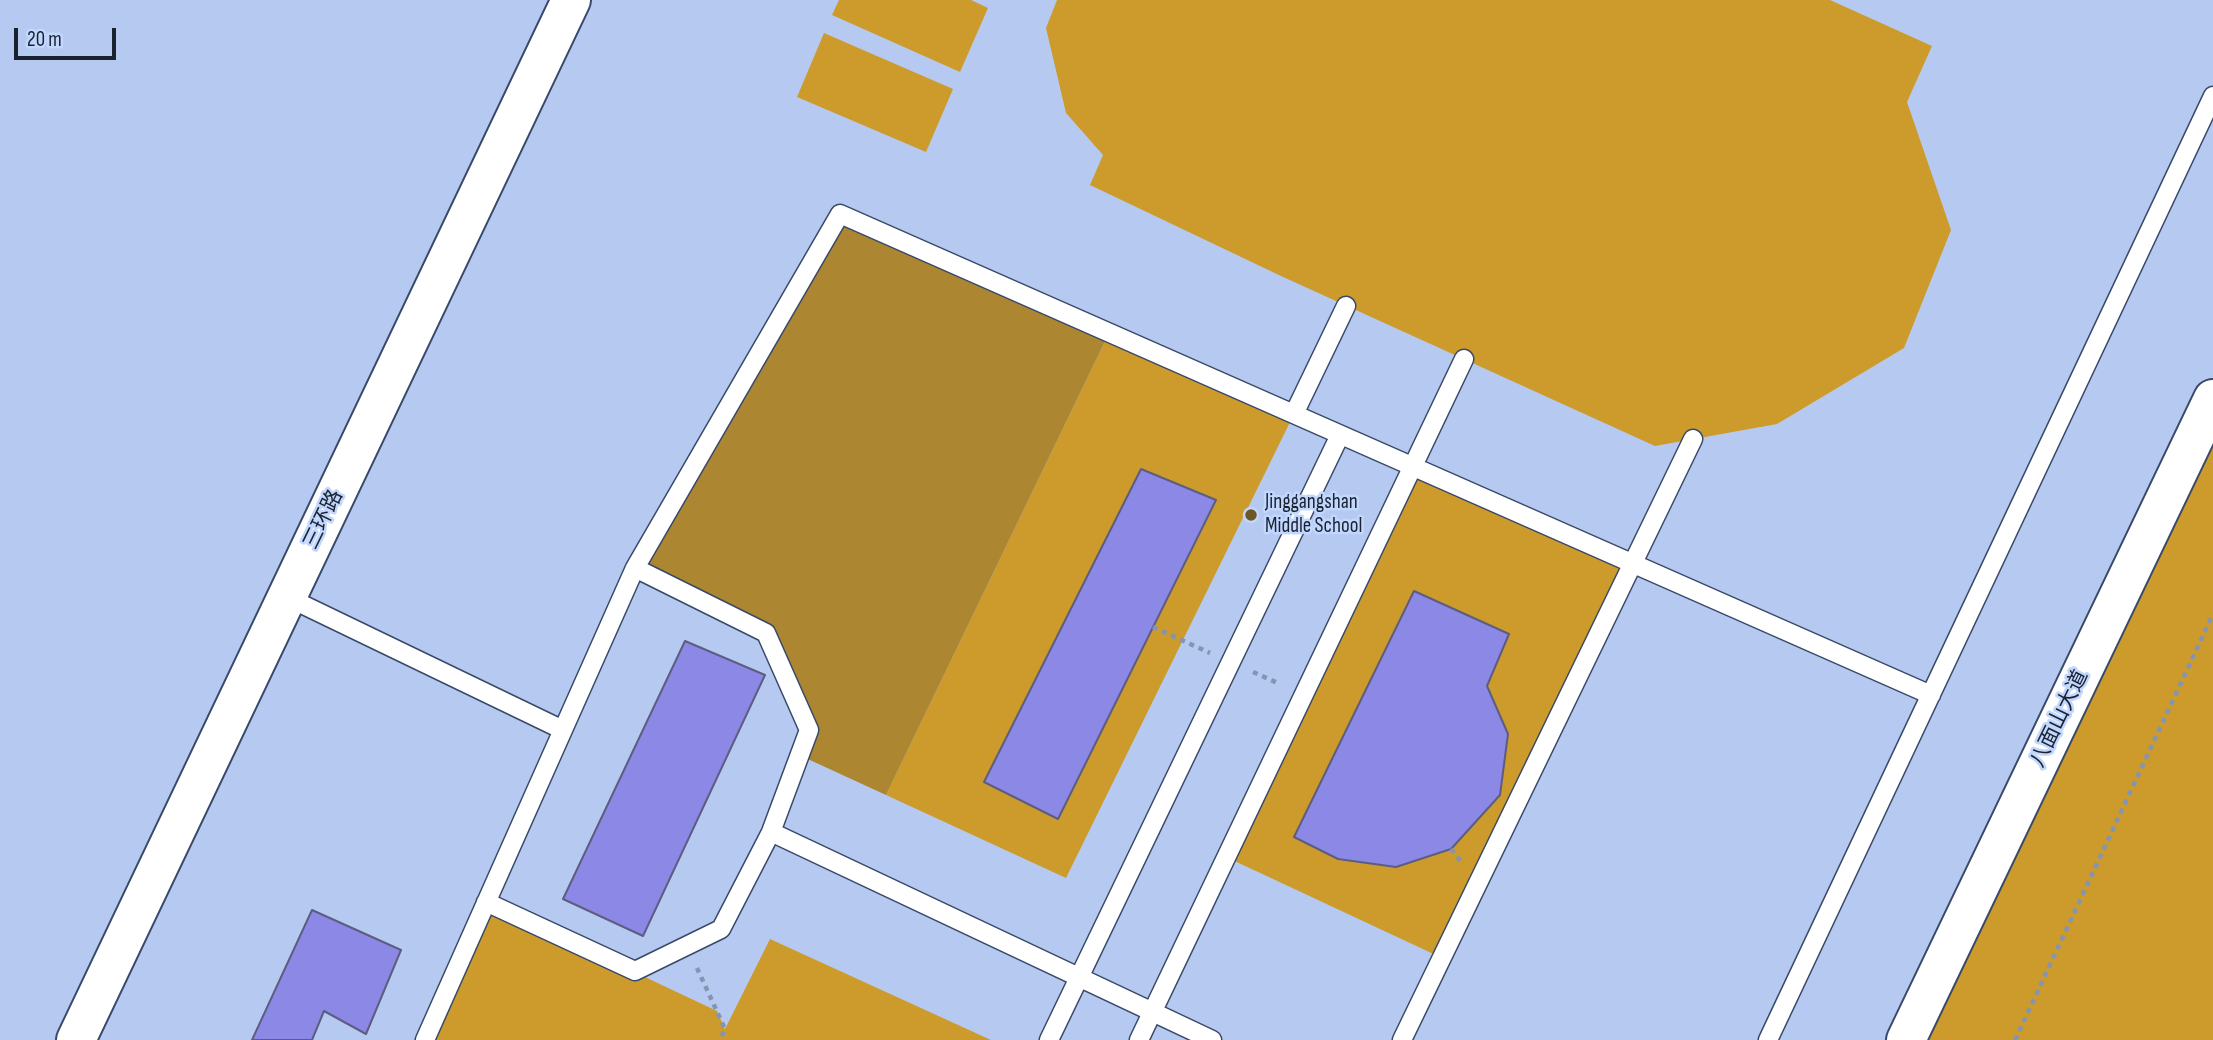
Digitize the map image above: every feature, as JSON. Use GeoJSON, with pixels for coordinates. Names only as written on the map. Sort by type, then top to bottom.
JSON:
{"type":"FeatureCollection","features":[{"type":"Feature","properties":{"kind":"main road","name":"三环路"},"geometry":{"type":"LineString","coordinates":[[76,1040],[571,0]]}},
{"type":"Feature","properties":{"kind":"main road","name":"八面山大道"},"geometry":{"type":"LineString","coordinates":[[1906,1040],[2213,399]]}},
{"type":"Feature","properties":{"kind":"lane"},"geometry":{"type":"LineString","coordinates":[[1768,1040],[2213,96]]}},
{"type":"Feature","properties":{"kind":"lane"},"geometry":{"type":"LineString","coordinates":[[425,1040],[635,568],[840,214],[1931,695]]}},
{"type":"Feature","properties":{"kind":"lane"},"geometry":{"type":"LineString","coordinates":[[1294,415],[1346,306]]}},
{"type":"Feature","properties":{"kind":"lane"},"geometry":{"type":"LineString","coordinates":[[1139,1040],[1464,359]]}},
{"type":"Feature","properties":{"kind":"lane"},"geometry":{"type":"LineString","coordinates":[[1049,1040],[1340,435]]}},
{"type":"Feature","properties":{"kind":"lane"},"geometry":{"type":"LineString","coordinates":[[1402,1040],[1693,439]]}},
{"type":"Feature","properties":{"kind":"lane"},"geometry":{"type":"LineString","coordinates":[[486,902],[635,971],[721,929],[771,832],[809,730],[766,633],[635,568]]}},
{"type":"Feature","properties":{"kind":"lane"},"geometry":{"type":"LineString","coordinates":[[287,597],[563,730]]}},
{"type":"Feature","properties":{"kind":"lane"},"geometry":{"type":"LineString","coordinates":[[771,832],[1212,1040]]}},
{"type":"Feature","properties":{"kind":"path"},"geometry":{"type":"LineString","coordinates":[[2015,1040],[2213,614]]}},
{"type":"Feature","properties":{"kind":"path"},"geometry":{"type":"LineString","coordinates":[[687,946],[725,1029],[720,1040]]}},
{"type":"Feature","properties":{"kind":"shaded area"},"geometry":{"type":"Polygon","coordinates":[[[839,0],[971,0],[988,8],[960,72],[832,15],[839,0]]]}},
{"type":"Feature","properties":{"kind":"shaded area"},"geometry":{"type":"Polygon","coordinates":[[[1057,0],[1830,0],[1932,46],[1907,102],[1951,230],[1904,348],[1777,424],[1655,446],[1281,276],[1090,185],[1103,155],[1066,113],[1046,28],[1057,0]]]}},
{"type":"Feature","properties":{"kind":"shaded area"},"geometry":{"type":"Polygon","coordinates":[[[824,33],[953,89],[926,152],[797,97],[824,33]]]}},
{"type":"Feature","properties":{"kind":"shaded area"},"geometry":{"type":"Polygon","coordinates":[[[840,214],[1109,333],[886,795],[799,755],[809,730],[766,633],[635,568],[840,214]]]}},
{"type":"Feature","properties":{"kind":"shaded area"},"geometry":{"type":"Polygon","coordinates":[[[1109,333],[1294,414],[1066,878],[886,795],[1109,333]]]}},
{"type":"Feature","properties":{"kind":"shaded area"},"geometry":{"type":"Polygon","coordinates":[[[2213,399],[2213,1040],[1906,1040],[2213,399]]]}},
{"type":"Feature","properties":{"kind":"shaded area"},"geometry":{"type":"Polygon","coordinates":[[[1412,466],[1633,564],[1442,958],[1226,857],[1412,466]]]}},
{"type":"Feature","properties":{"kind":"shaded area"},"geometry":{"type":"Polygon","coordinates":[[[486,902],[717,1011],[725,1029],[770,939],[991,1040],[425,1040],[486,902]]]}},
{"type":"Feature","properties":{"kind":"building"},"geometry":{"type":"Polygon","coordinates":[[[1141,469],[1216,500],[1058,819],[984,782],[1141,469]]]}},
{"type":"Feature","properties":{"kind":"building"},"geometry":{"type":"Polygon","coordinates":[[[1414,591],[1509,634],[1487,686],[1508,734],[1500,795],[1451,849],[1396,867],[1338,859],[1294,837],[1414,591]]]}},
{"type":"Feature","properties":{"kind":"building"},"geometry":{"type":"Polygon","coordinates":[[[685,641],[765,675],[643,936],[563,899],[685,641]]]}},
{"type":"Feature","properties":{"kind":"building"},"geometry":{"type":"Polygon","coordinates":[[[312,910],[401,950],[366,1034],[324,1011],[312,1040],[252,1040],[312,910]]]}},
{"type":"Feature","properties":{"kind":"place","name":"Jinggangshan Middle School"},"geometry":{"type":"Point","coordinates":[1251,515]}}]}
